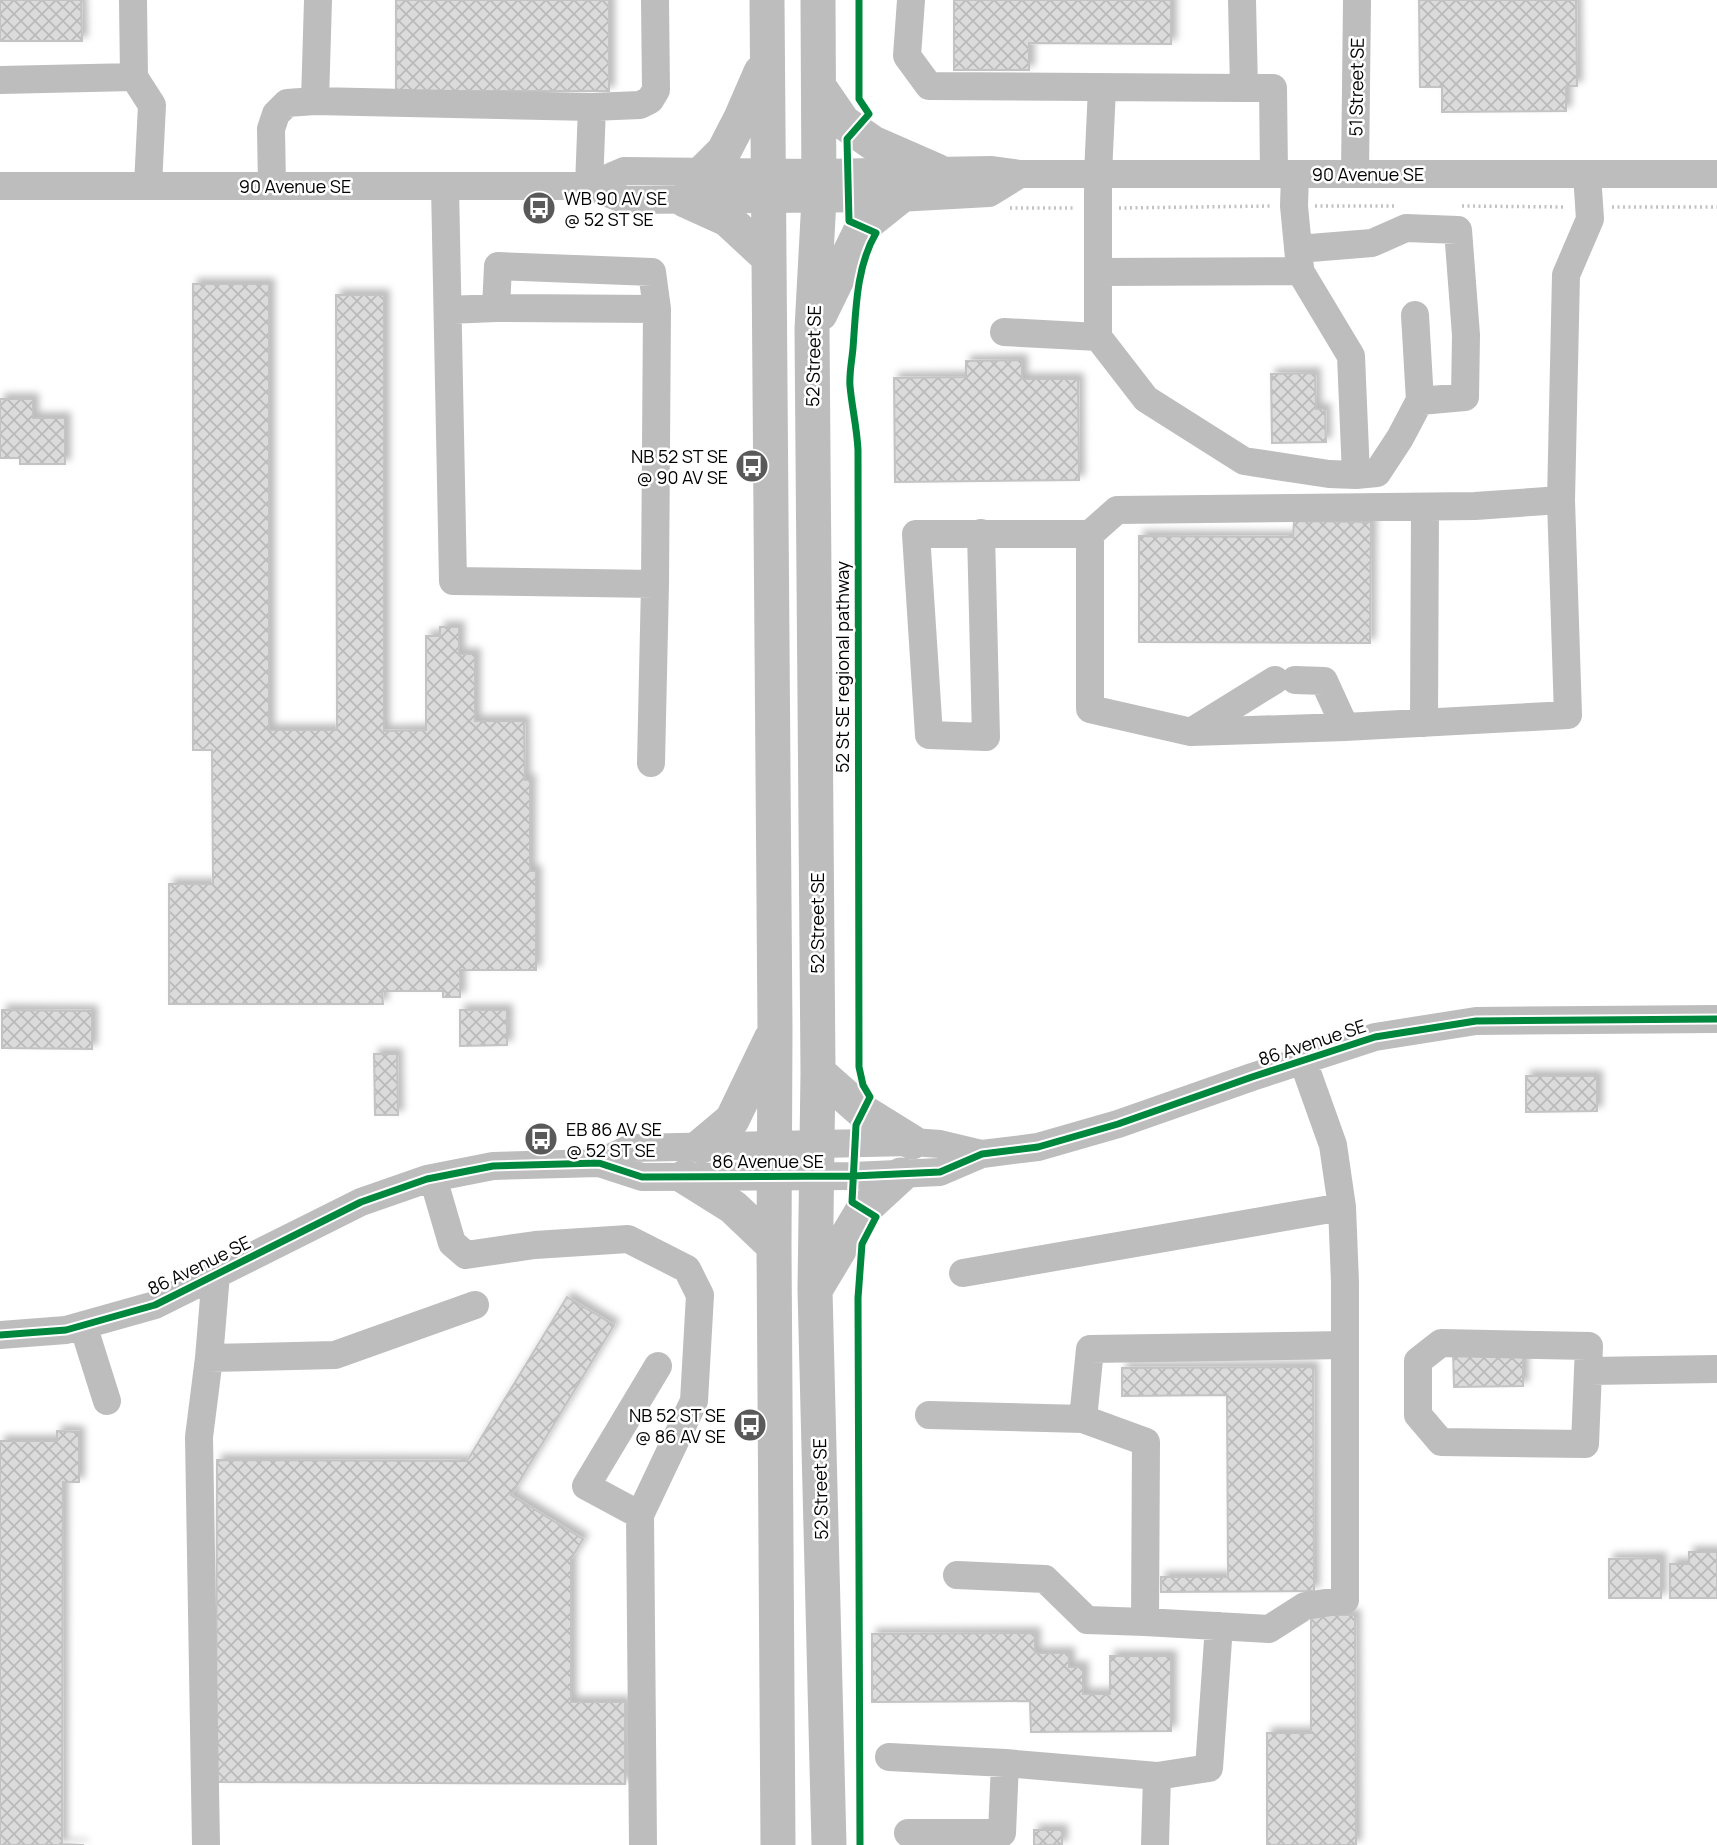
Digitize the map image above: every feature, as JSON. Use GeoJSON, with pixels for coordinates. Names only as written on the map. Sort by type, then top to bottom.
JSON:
{"type":"FeatureCollection","features":[{"type":"Feature","properties":{"kind":"main road"},"geometry":{"type":"LineString","coordinates":[[767,0],[778,1845]]}},
{"type":"Feature","properties":{"kind":"main road","name":"52 Street SE"},"geometry":{"type":"LineString","coordinates":[[818,0],[819,186],[812,330],[818,1072],[814,1290],[829,1845]]}},
{"type":"Feature","properties":{"kind":"main road"},"geometry":{"type":"LineString","coordinates":[[704,172],[724,151],[767,59]]}},
{"type":"Feature","properties":{"kind":"main road"},"geometry":{"type":"LineString","coordinates":[[818,87],[843,122],[873,143],[937,171]]}},
{"type":"Feature","properties":{"kind":"main road"},"geometry":{"type":"LineString","coordinates":[[812,330],[863,226],[898,198]]}},
{"type":"Feature","properties":{"kind":"main road"},"geometry":{"type":"LineString","coordinates":[[685,200],[727,219],[768,257]]}},
{"type":"Feature","properties":{"kind":"main road"},"geometry":{"type":"LineString","coordinates":[[701,1146],[732,1120],[775,1030]]}},
{"type":"Feature","properties":{"kind":"main road"},"geometry":{"type":"LineString","coordinates":[[818,1072],[862,1111],[912,1142]]}},
{"type":"Feature","properties":{"kind":"main road"},"geometry":{"type":"LineString","coordinates":[[814,1290],[863,1210],[901,1175]]}},
{"type":"Feature","properties":{"kind":"main road"},"geometry":{"type":"LineString","coordinates":[[685,1177],[733,1207],[774,1246]]}},
{"type":"Feature","properties":{"kind":"street"},"geometry":{"type":"LineString","coordinates":[[133,0],[134,77],[152,104],[148,185]]}},
{"type":"Feature","properties":{"kind":"street"},"geometry":{"type":"LineString","coordinates":[[316,101],[318,0]]}},
{"type":"Feature","properties":{"kind":"street"},"geometry":{"type":"LineString","coordinates":[[272,186],[271,128],[276,114],[287,103],[316,101],[592,107],[640,105],[650,100],[656,90],[655,0]]}},
{"type":"Feature","properties":{"kind":"street"},"geometry":{"type":"LineString","coordinates":[[911,0],[907,55],[929,86],[1273,88],[1299,260],[1352,356],[1356,475]]}},
{"type":"Feature","properties":{"kind":"street"},"geometry":{"type":"LineString","coordinates":[[1242,0],[1244,88]]}},
{"type":"Feature","properties":{"kind":"street","name":"51 Street SE"},"geometry":{"type":"LineString","coordinates":[[1355,174],[1357,0]]}},
{"type":"Feature","properties":{"kind":"street"},"geometry":{"type":"LineString","coordinates":[[0,80],[134,77]]}},
{"type":"Feature","properties":{"kind":"street"},"geometry":{"type":"LineString","coordinates":[[1102,88],[1098,174],[1098,337],[1146,399],[1244,461],[1329,474],[1377,473],[1420,400],[1415,315]]}},
{"type":"Feature","properties":{"kind":"street"},"geometry":{"type":"LineString","coordinates":[[589,186],[592,107]]}},
{"type":"Feature","properties":{"kind":"street","name":"90 Avenue SE"},"geometry":{"type":"LineString","coordinates":[[0,186],[589,186],[625,200],[685,200],[767,186],[819,186],[937,171],[992,170],[1020,174],[1717,174]]}},
{"type":"Feature","properties":{"kind":"street","name":"90 Avenue SE"},"geometry":{"type":"LineString","coordinates":[[589,186],[624,171],[704,172],[767,186]]}},
{"type":"Feature","properties":{"kind":"street","name":"90 Avenue SE"},"geometry":{"type":"LineString","coordinates":[[819,186],[898,198],[989,193],[1020,174]]}},
{"type":"Feature","properties":{"kind":"street"},"geometry":{"type":"LineString","coordinates":[[1090,534],[1090,709],[1191,732],[1567,715],[1561,500],[1566,275],[1590,219],[1587,174]]}},
{"type":"Feature","properties":{"kind":"street"},"geometry":{"type":"LineString","coordinates":[[445,186],[453,581],[655,584]]}},
{"type":"Feature","properties":{"kind":"street"},"geometry":{"type":"LineString","coordinates":[[1098,272],[1299,260],[1372,243],[1406,228],[1458,230],[1466,335],[1465,397],[1420,400]]}},
{"type":"Feature","properties":{"kind":"street"},"geometry":{"type":"LineString","coordinates":[[496,308],[498,266],[652,272],[657,309],[651,763]]}},
{"type":"Feature","properties":{"kind":"street"},"geometry":{"type":"LineString","coordinates":[[448,310],[657,309]]}},
{"type":"Feature","properties":{"kind":"street"},"geometry":{"type":"LineString","coordinates":[[1004,332],[1098,337]]}},
{"type":"Feature","properties":{"kind":"street"},"geometry":{"type":"LineString","coordinates":[[981,533],[986,737],[929,735],[916,534],[981,533],[1090,534],[1116,510],[1475,506],[1561,500]]}},
{"type":"Feature","properties":{"kind":"street"},"geometry":{"type":"LineString","coordinates":[[1424,723],[1425,507]]}},
{"type":"Feature","properties":{"kind":"street"},"geometry":{"type":"LineString","coordinates":[[1191,732],[1285,680],[1324,681],[1345,727]]}},
{"type":"Feature","properties":{"kind":"street","name":"86 Avenue SE"},"geometry":{"type":"LineString","coordinates":[[598,1163],[631,1148],[701,1146],[775,1160],[816,1161],[901,1175],[940,1172],[982,1154],[1038,1147],[1118,1124],[1375,1037],[1476,1021],[1717,1019]]}},
{"type":"Feature","properties":{"kind":"street"},"geometry":{"type":"LineString","coordinates":[[957,1575],[1045,1579],[1087,1620],[1269,1629],[1305,1606],[1345,1600],[1342,1207],[1333,1145],[1303,1061]]}},
{"type":"Feature","properties":{"kind":"street","name":"86 Avenue SE"},"geometry":{"type":"LineString","coordinates":[[816,1161],[912,1142],[940,1144],[982,1154]]}},
{"type":"Feature","properties":{"kind":"street","name":"86 Avenue SE"},"geometry":{"type":"LineString","coordinates":[[0,1335],[66,1330],[155,1305],[361,1202],[433,1178],[493,1166],[598,1163],[642,1177],[685,1177],[775,1160]]}},
{"type":"Feature","properties":{"kind":"street"},"geometry":{"type":"LineString","coordinates":[[433,1178],[452,1243],[466,1255],[535,1245],[628,1239],[687,1269],[700,1295],[694,1401],[640,1515],[643,1845]]}},
{"type":"Feature","properties":{"kind":"street"},"geometry":{"type":"LineString","coordinates":[[963,1273],[1342,1207]]}},
{"type":"Feature","properties":{"kind":"street"},"geometry":{"type":"LineString","coordinates":[[206,1845],[199,1437],[216,1274]]}},
{"type":"Feature","properties":{"kind":"street"},"geometry":{"type":"LineString","coordinates":[[209,1358],[335,1355],[475,1305]]}},
{"type":"Feature","properties":{"kind":"street"},"geometry":{"type":"LineString","coordinates":[[83,1325],[107,1401]]}},
{"type":"Feature","properties":{"kind":"street"},"geometry":{"type":"LineString","coordinates":[[1441,1343],[1589,1346],[1589,1371],[1585,1444],[1441,1442],[1418,1415],[1418,1361],[1441,1343]]}},
{"type":"Feature","properties":{"kind":"street"},"geometry":{"type":"LineString","coordinates":[[1083,1419],[1090,1349],[1345,1345]]}},
{"type":"Feature","properties":{"kind":"street"},"geometry":{"type":"LineString","coordinates":[[640,1515],[586,1486],[658,1366]]}},
{"type":"Feature","properties":{"kind":"street"},"geometry":{"type":"LineString","coordinates":[[1589,1371],[1717,1369]]}},
{"type":"Feature","properties":{"kind":"street"},"geometry":{"type":"LineString","coordinates":[[929,1415],[1083,1419],[1146,1442],[1145,1622]]}},
{"type":"Feature","properties":{"kind":"street"},"geometry":{"type":"LineString","coordinates":[[889,1757],[1005,1763],[1157,1776],[1209,1768],[1219,1626]]}},
{"type":"Feature","properties":{"kind":"street"},"geometry":{"type":"LineString","coordinates":[[908,1833],[1003,1839],[1005,1763]]}},
{"type":"Feature","properties":{"kind":"street"},"geometry":{"type":"LineString","coordinates":[[1155,1845],[1157,1776]]}},
{"type":"Feature","properties":{"kind":"building"},"geometry":{"type":"Polygon","coordinates":[[[0,0],[81,0],[82,41],[0,41],[0,0]]]}},
{"type":"Feature","properties":{"kind":"building"},"geometry":{"type":"Polygon","coordinates":[[[396,0],[609,0],[609,91],[396,91],[396,0]]]}},
{"type":"Feature","properties":{"kind":"building"},"geometry":{"type":"Polygon","coordinates":[[[954,0],[1171,0],[1171,44],[1029,43],[1029,70],[954,70],[954,0]]]}},
{"type":"Feature","properties":{"kind":"building"},"geometry":{"type":"Polygon","coordinates":[[[1419,0],[1576,0],[1577,86],[1566,86],[1566,111],[1442,112],[1442,87],[1420,87],[1419,0]]]}},
{"type":"Feature","properties":{"kind":"building"},"geometry":{"type":"Polygon","coordinates":[[[193,284],[269,284],[269,730],[337,730],[336,295],[384,295],[384,731],[426,730],[426,636],[440,636],[440,627],[459,627],[459,654],[475,654],[475,721],[524,721],[525,780],[530,780],[530,871],[536,871],[536,970],[460,970],[460,997],[443,997],[443,991],[382,991],[383,1004],[169,1004],[169,884],[213,884],[212,750],[193,750],[193,284]]]}},
{"type":"Feature","properties":{"kind":"building"},"geometry":{"type":"Polygon","coordinates":[[[1022,360],[1022,379],[1078,379],[1079,480],[895,482],[894,378],[966,377],[966,361],[1022,360]]]}},
{"type":"Feature","properties":{"kind":"building"},"geometry":{"type":"Polygon","coordinates":[[[1315,373],[1316,409],[1325,409],[1326,442],[1272,443],[1271,374],[1315,373]]]}},
{"type":"Feature","properties":{"kind":"building"},"geometry":{"type":"Polygon","coordinates":[[[0,399],[33,399],[33,418],[65,418],[65,464],[20,464],[20,458],[0,458],[0,399]]]}},
{"type":"Feature","properties":{"kind":"building"},"geometry":{"type":"Polygon","coordinates":[[[1294,521],[1371,522],[1370,643],[1139,642],[1139,536],[1293,537],[1294,521]]]}},
{"type":"Feature","properties":{"kind":"building"},"geometry":{"type":"Polygon","coordinates":[[[2,1010],[92,1011],[92,1049],[2,1048],[2,1010]]]}},
{"type":"Feature","properties":{"kind":"building"},"geometry":{"type":"Polygon","coordinates":[[[460,1010],[507,1010],[507,1045],[460,1046],[460,1010]]]}},
{"type":"Feature","properties":{"kind":"building"},"geometry":{"type":"Polygon","coordinates":[[[374,1054],[397,1054],[398,1115],[375,1115],[374,1054]]]}},
{"type":"Feature","properties":{"kind":"building"},"geometry":{"type":"Polygon","coordinates":[[[1526,1076],[1597,1076],[1597,1111],[1526,1112],[1526,1076]]]}},
{"type":"Feature","properties":{"kind":"building"},"geometry":{"type":"Polygon","coordinates":[[[567,1297],[614,1325],[511,1495],[583,1539],[571,1559],[571,1702],[625,1702],[625,1784],[216,1782],[217,1460],[467,1461],[567,1297]]]}},
{"type":"Feature","properties":{"kind":"building"},"geometry":{"type":"Polygon","coordinates":[[[1453,1351],[1523,1351],[1523,1386],[1454,1387],[1453,1351]]]}},
{"type":"Feature","properties":{"kind":"building"},"geometry":{"type":"Polygon","coordinates":[[[1313,1367],[1314,1591],[1161,1592],[1161,1577],[1228,1577],[1227,1395],[1122,1396],[1122,1368],[1313,1367]]]}},
{"type":"Feature","properties":{"kind":"building"},"geometry":{"type":"Polygon","coordinates":[[[57,1431],[79,1432],[79,1482],[63,1482],[62,1844],[84,1845],[0,1845],[0,1441],[57,1441],[57,1431]]]}},
{"type":"Feature","properties":{"kind":"building"},"geometry":{"type":"Polygon","coordinates":[[[1689,1552],[1717,1552],[1717,1598],[1670,1598],[1670,1564],[1689,1564],[1689,1552]]]}},
{"type":"Feature","properties":{"kind":"building"},"geometry":{"type":"Polygon","coordinates":[[[1661,1558],[1661,1598],[1609,1598],[1609,1559],[1661,1558]]]}},
{"type":"Feature","properties":{"kind":"building"},"geometry":{"type":"Polygon","coordinates":[[[1311,1615],[1355,1615],[1356,1845],[1267,1845],[1267,1733],[1311,1733],[1311,1615]]]}},
{"type":"Feature","properties":{"kind":"building"},"geometry":{"type":"Polygon","coordinates":[[[1035,1633],[1035,1653],[1069,1653],[1069,1667],[1083,1667],[1083,1694],[1110,1694],[1110,1656],[1171,1656],[1171,1731],[1031,1732],[1030,1701],[872,1702],[872,1634],[1035,1633]]]}},
{"type":"Feature","properties":{"kind":"building"},"geometry":{"type":"Polygon","coordinates":[[[1034,1830],[1062,1830],[1062,1845],[1034,1845],[1034,1830]]]}},
{"type":"Feature","properties":{"kind":"cycle path","name":"52 St SE regional pathway"},"geometry":{"type":"LineString","coordinates":[[859,0],[859,99],[869,114],[847,139],[849,221],[876,233],[864,260],[858,289],[850,381],[858,450],[859,1067],[863,1085],[870,1097],[856,1125],[852,1202],[876,1217],[862,1244],[858,1298],[860,1845]]}},
{"type":"Feature","properties":{"kind":"cycle path"},"geometry":{"type":"LineString","coordinates":[[0,1335],[66,1330],[155,1305],[361,1202],[427,1179],[493,1166],[599,1163],[642,1177],[853,1176],[940,1172],[982,1154],[1038,1147],[1118,1124],[1375,1037],[1476,1021],[1717,1019]]}},
{"type":"Feature","properties":{"kind":"place","name":"WB 90 AV SE @ 52 ST SE"},"geometry":{"type":"Point","coordinates":[539,208]}},
{"type":"Feature","properties":{"kind":"place","name":"NB 52 ST SE @ 90 AV SE"},"geometry":{"type":"Point","coordinates":[752,466]}},
{"type":"Feature","properties":{"kind":"place","name":"EB 86 AV SE @ 52 ST SE"},"geometry":{"type":"Point","coordinates":[541,1139]}},
{"type":"Feature","properties":{"kind":"place","name":"NB 52 ST SE @ 86 AV SE"},"geometry":{"type":"Point","coordinates":[750,1425]}}]}
